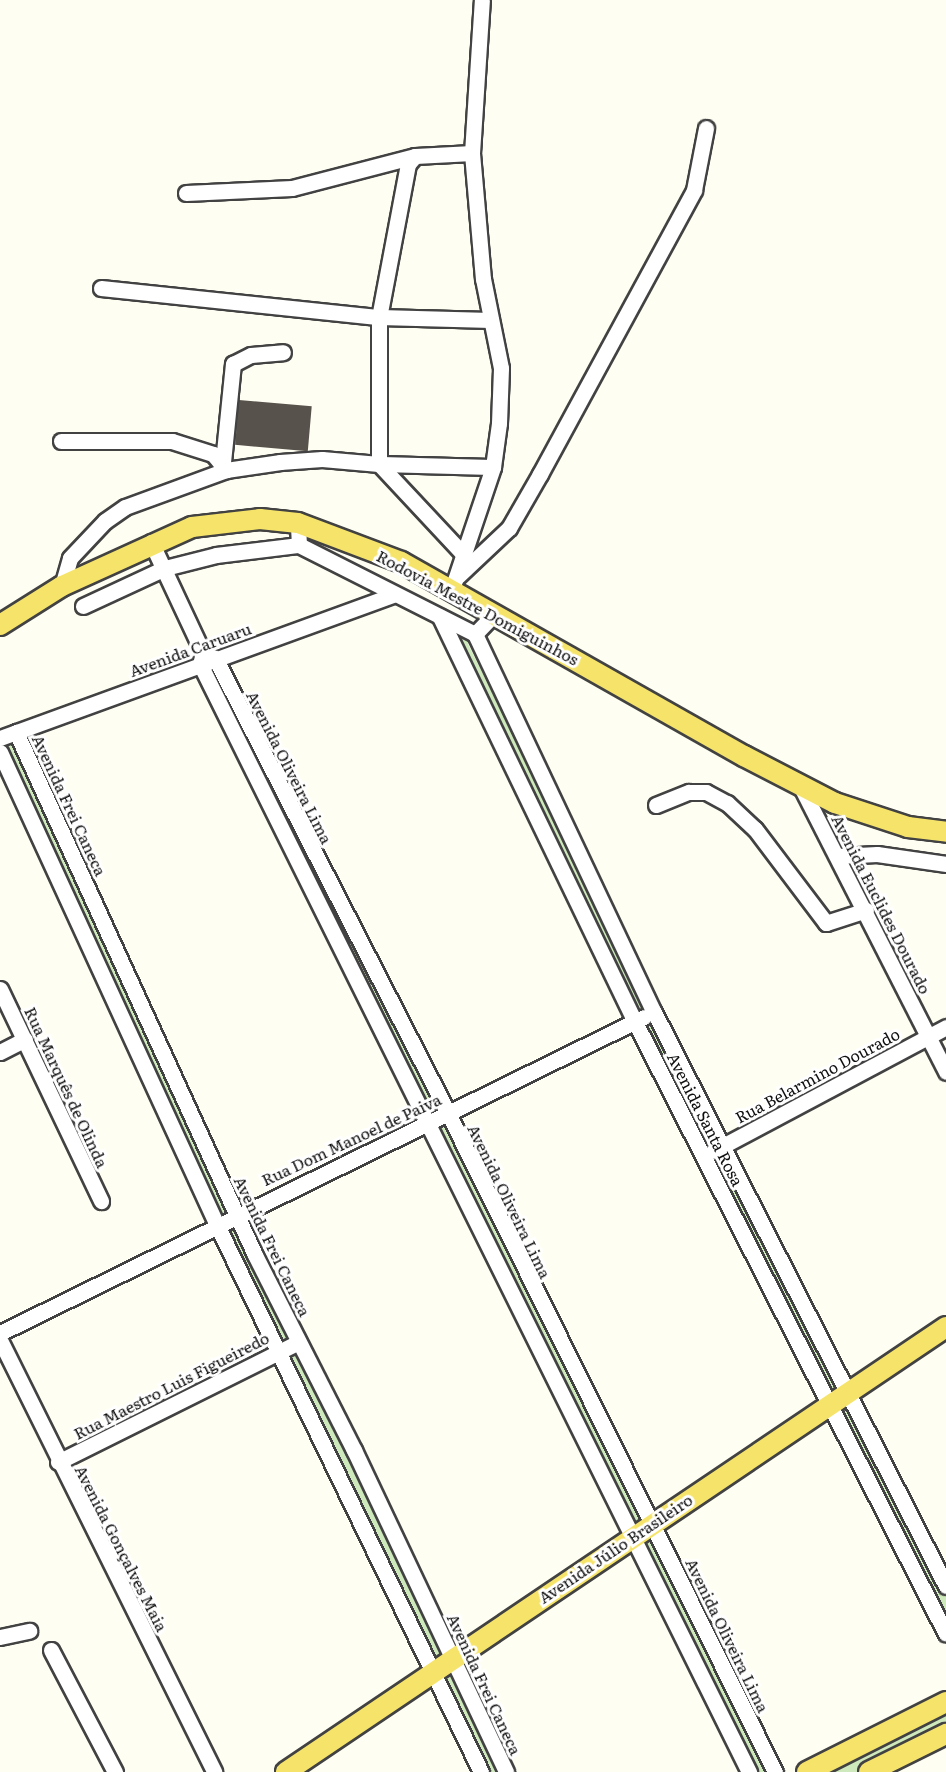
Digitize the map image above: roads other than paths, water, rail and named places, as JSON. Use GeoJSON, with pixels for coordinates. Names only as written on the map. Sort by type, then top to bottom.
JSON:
{"type":"FeatureCollection","features":[{"type":"Feature","properties":{"kind":"main road","name":"Rodovia Mestre Domiguinhos"},"geometry":{"type":"LineString","coordinates":[[0,625],[62,586],[151,542],[223,521],[298,523],[355,542],[455,582],[495,613],[800,785],[869,817],[946,832]]}},
{"type":"Feature","properties":{"kind":"main road","name":"Avenida Júlio Brasileiro"},"geometry":{"type":"LineString","coordinates":[[286,1772],[434,1670],[946,1328]]}},
{"type":"Feature","properties":{"kind":"main road"},"geometry":{"type":"LineString","coordinates":[[807,1772],[946,1702]]}},
{"type":"Feature","properties":{"kind":"main road"},"geometry":{"type":"LineString","coordinates":[[869,1772],[946,1734]]}},
{"type":"Feature","properties":{"kind":"street"},"geometry":{"type":"LineString","coordinates":[[455,582],[493,467],[501,368],[491,320],[472,153],[482,0]]}},
{"type":"Feature","properties":{"kind":"street"},"geometry":{"type":"LineString","coordinates":[[455,582],[509,528],[540,474],[694,190],[706,128]]}},
{"type":"Feature","properties":{"kind":"street"},"geometry":{"type":"LineString","coordinates":[[186,193],[284,189],[415,156],[472,153]]}},
{"type":"Feature","properties":{"kind":"street"},"geometry":{"type":"LineString","coordinates":[[415,156],[405,175],[379,317],[379,464],[465,556]]}},
{"type":"Feature","properties":{"kind":"street"},"geometry":{"type":"LineString","coordinates":[[101,288],[379,317],[491,320]]}},
{"type":"Feature","properties":{"kind":"street"},"geometry":{"type":"LineString","coordinates":[[224,466],[232,364],[250,355],[283,352]]}},
{"type":"Feature","properties":{"kind":"street"},"geometry":{"type":"LineString","coordinates":[[61,441],[172,441],[206,451],[224,466]]}},
{"type":"Feature","properties":{"kind":"street"},"geometry":{"type":"LineString","coordinates":[[62,586],[70,558],[105,521],[139,500],[224,466],[322,459],[379,464],[493,467]]}},
{"type":"Feature","properties":{"kind":"street"},"geometry":{"type":"LineString","coordinates":[[298,523],[299,545]]}},
{"type":"Feature","properties":{"kind":"street","name":"Avenida Oliveira Lima"},"geometry":{"type":"LineString","coordinates":[[151,542],[206,658],[264,794],[749,1772]]}},
{"type":"Feature","properties":{"kind":"street"},"geometry":{"type":"LineString","coordinates":[[83,606],[165,568],[216,555],[299,545],[393,595],[475,634],[495,613]]}},
{"type":"Feature","properties":{"kind":"street","name":"Avenida Caruaru"},"geometry":{"type":"LineString","coordinates":[[0,738],[206,658],[393,595]]}},
{"type":"Feature","properties":{"kind":"street","name":"Avenida Santa Rosa"},"geometry":{"type":"LineString","coordinates":[[441,617],[635,1022],[946,1634]]}},
{"type":"Feature","properties":{"kind":"street","name":"Avenida Santa Rosa"},"geometry":{"type":"LineString","coordinates":[[475,634],[654,1012],[946,1586]]}},
{"type":"Feature","properties":{"kind":"street","name":"Avenida Oliveira Lima"},"geometry":{"type":"LineString","coordinates":[[206,658],[280,787],[448,1113],[775,1772]]}},
{"type":"Feature","properties":{"kind":"street","name":"Avenida Frei Caneca"},"geometry":{"type":"LineString","coordinates":[[16,732],[236,1213],[453,1658],[506,1772]]}},
{"type":"Feature","properties":{"kind":"street"},"geometry":{"type":"LineString","coordinates":[[0,752],[216,1223],[434,1670],[481,1772]]}},
{"type":"Feature","properties":{"kind":"street","name":"Avenida Euclides Dourado"},"geometry":{"type":"LineString","coordinates":[[800,785],[866,910],[946,1072]]}},
{"type":"Feature","properties":{"kind":"street"},"geometry":{"type":"LineString","coordinates":[[264,794],[280,787]]}},
{"type":"Feature","properties":{"kind":"street"},"geometry":{"type":"LineString","coordinates":[[656,806],[689,792],[706,792],[727,803],[755,829],[826,923],[866,910]]}},
{"type":"Feature","properties":{"kind":"street"},"geometry":{"type":"LineString","coordinates":[[838,856],[877,854],[946,864]]}},
{"type":"Feature","properties":{"kind":"street"},"geometry":{"type":"LineString","coordinates":[[62,884],[82,875]]}},
{"type":"Feature","properties":{"kind":"street","name":"Rua Marquês de Olinda"},"geometry":{"type":"LineString","coordinates":[[0,989],[101,1201]]}},
{"type":"Feature","properties":{"kind":"street","name":"Rua Dom Manoel de Paiva"},"geometry":{"type":"LineString","coordinates":[[0,1333],[236,1213],[654,1012]]}},
{"type":"Feature","properties":{"kind":"street","name":"Rua Belarmino Dourado"},"geometry":{"type":"LineString","coordinates":[[705,1156],[946,1027]]}},
{"type":"Feature","properties":{"kind":"street"},"geometry":{"type":"LineString","coordinates":[[0,1052],[25,1040]]}},
{"type":"Feature","properties":{"kind":"street","name":"Avenida Gonçalves Maia"},"geometry":{"type":"LineString","coordinates":[[0,1340],[58,1462],[214,1772]]}},
{"type":"Feature","properties":{"kind":"street","name":"Rua Maestro Luis Figueiredo"},"geometry":{"type":"LineString","coordinates":[[58,1462],[299,1342]]}},
{"type":"Feature","properties":{"kind":"street"},"geometry":{"type":"LineString","coordinates":[[0,1637],[29,1631]]}},
{"type":"Feature","properties":{"kind":"street"},"geometry":{"type":"LineString","coordinates":[[51,1650],[116,1772]]}}]}
